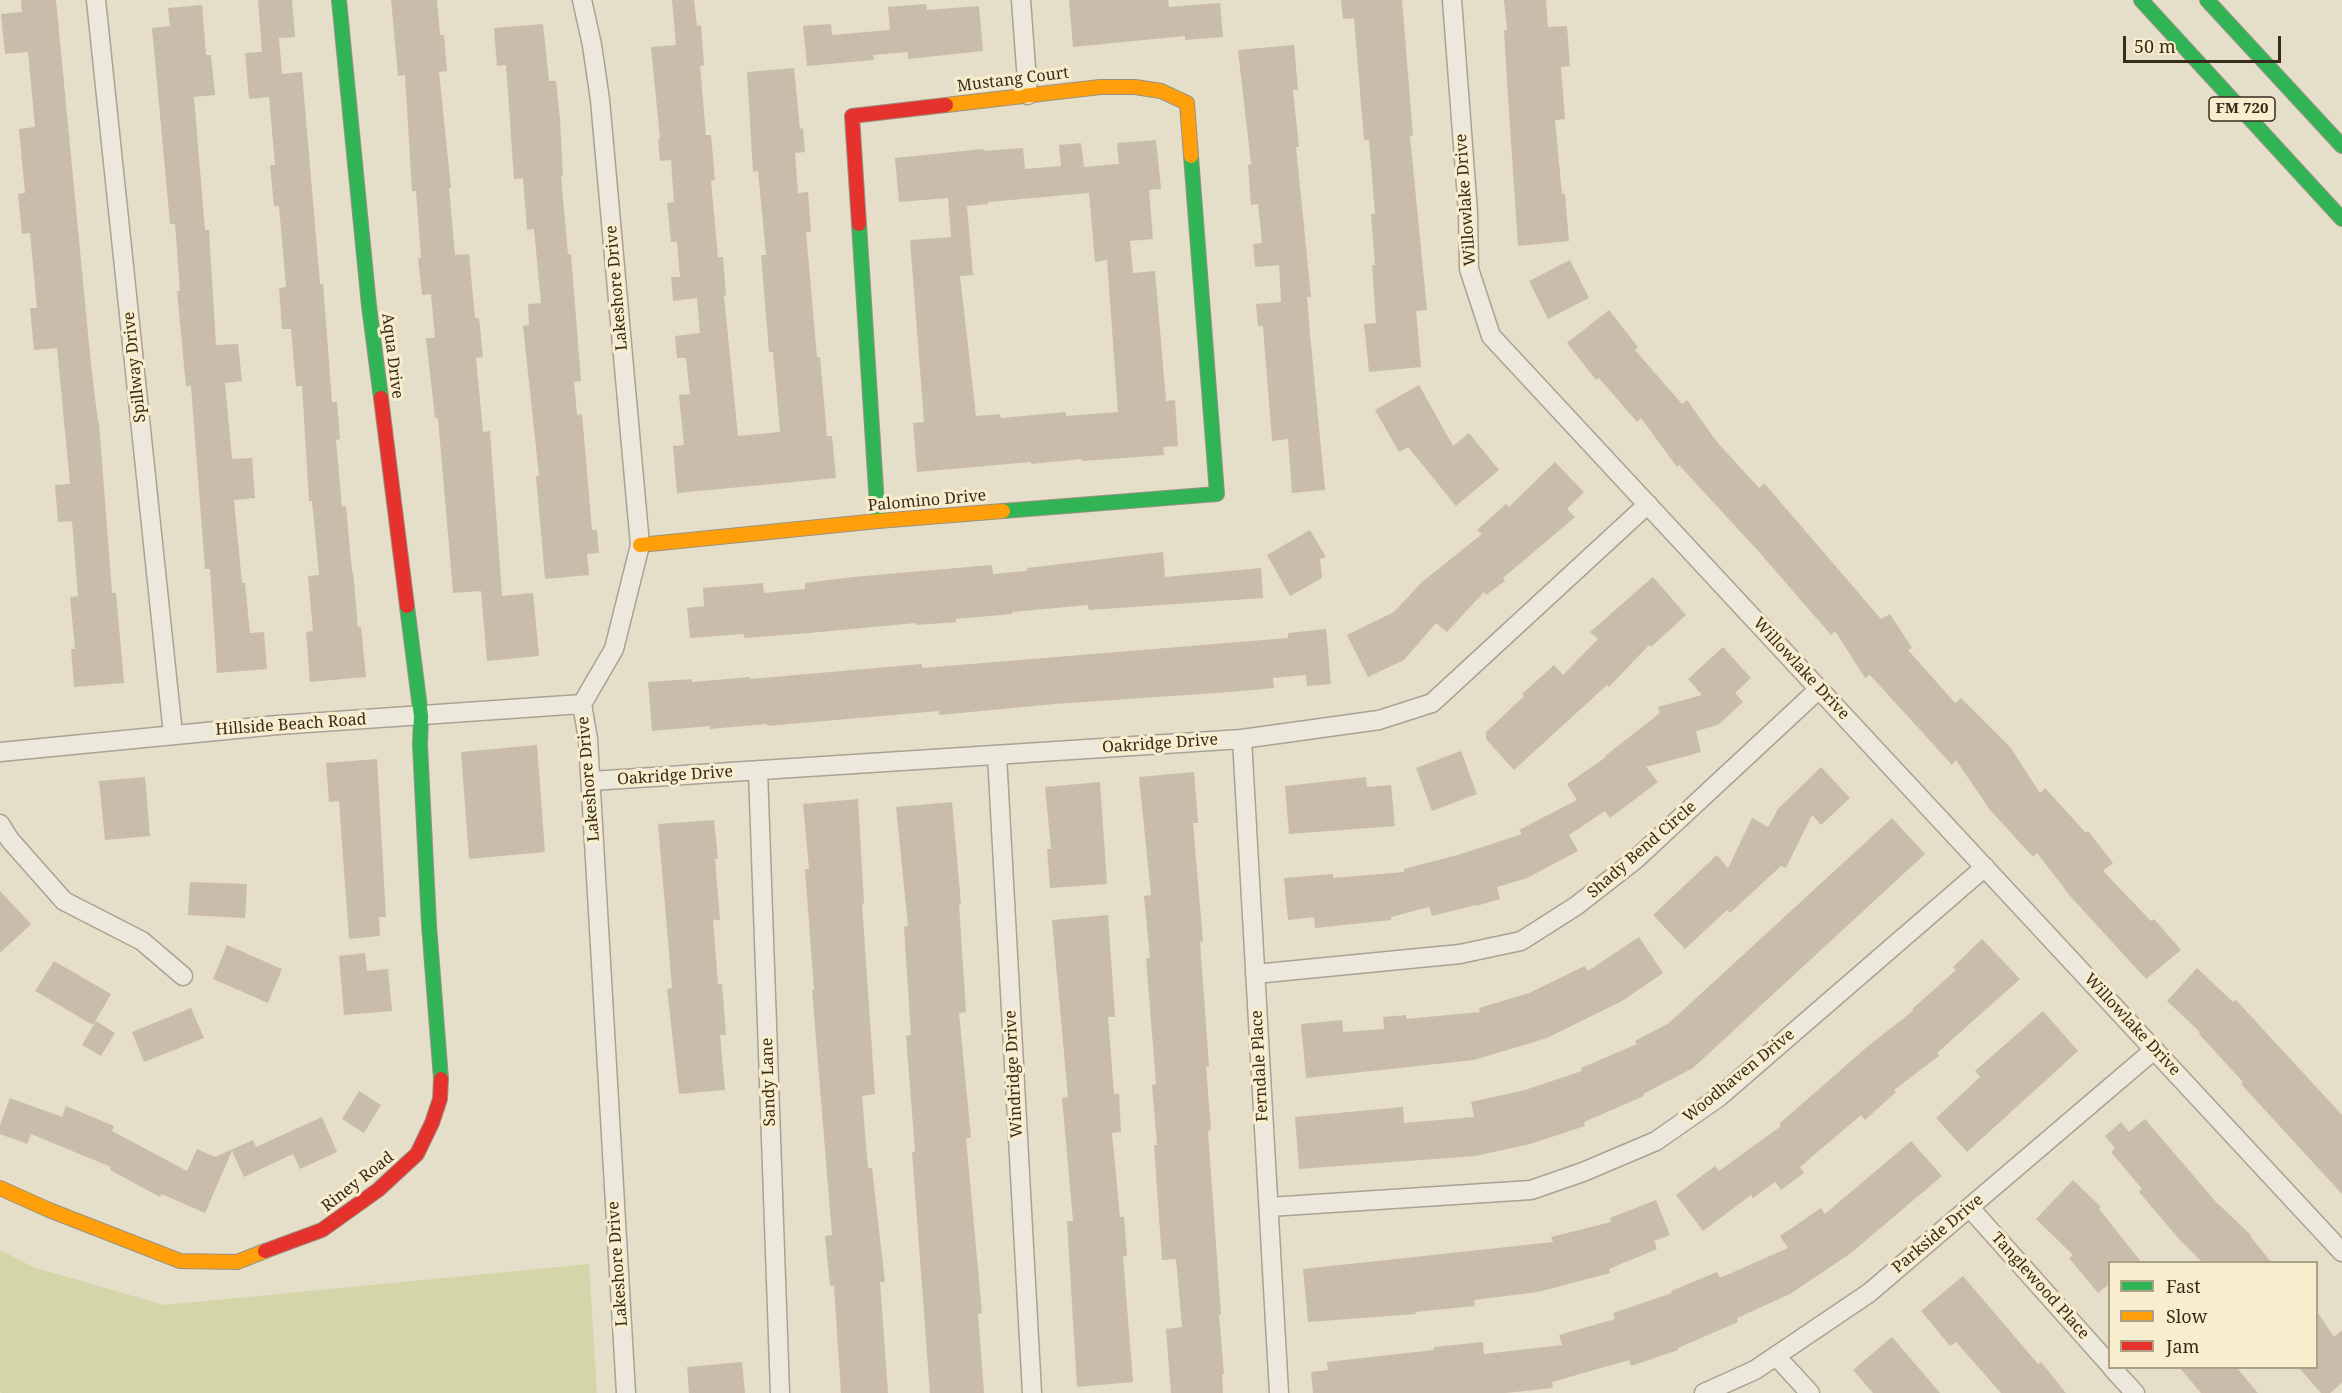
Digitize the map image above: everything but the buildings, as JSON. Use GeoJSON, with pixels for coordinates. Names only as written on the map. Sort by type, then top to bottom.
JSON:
{"type":"FeatureCollection","features":[{"type":"Feature","properties":{"kind":"street","name":"Spillway Drive"},"geometry":{"type":"LineString","coordinates":[[96,0],[173,734]]}},
{"type":"Feature","properties":{"kind":"street","name":"Aqua Drive"},"geometry":{"type":"LineString","coordinates":[[339,0],[369,306],[421,716]]}},
{"type":"Feature","properties":{"kind":"street","name":"Lakeshore Drive"},"geometry":{"type":"LineString","coordinates":[[582,0],[592,45],[604,144],[640,545],[614,649],[582,705],[588,740],[591,781],[626,1393]]}},
{"type":"Feature","properties":{"kind":"street"},"geometry":{"type":"LineString","coordinates":[[1021,0],[1028,94]]}},
{"type":"Feature","properties":{"kind":"street","name":"Willowlake Drive"},"geometry":{"type":"LineString","coordinates":[[1452,0],[1470,269],[1491,336],[2342,1252]]}},
{"type":"Feature","properties":{"kind":"street","name":"FM 720"},"geometry":{"type":"LineString","coordinates":[[2141,0],[2342,219]]}},
{"type":"Feature","properties":{"kind":"street","name":"FM 720"},"geometry":{"type":"LineString","coordinates":[[2207,0],[2342,146]]}},
{"type":"Feature","properties":{"kind":"street","name":"Mustang Court"},"geometry":{"type":"LineString","coordinates":[[878,521],[852,116],[1100,87],[1135,87],[1161,91],[1187,103],[1217,494]]}},
{"type":"Feature","properties":{"kind":"street","name":"Palomino Drive"},"geometry":{"type":"LineString","coordinates":[[640,545],[878,521],[1217,494]]}},
{"type":"Feature","properties":{"kind":"street","name":"Oakridge Drive"},"geometry":{"type":"LineString","coordinates":[[591,781],[1242,738],[1379,720],[1432,703],[1648,504]]}},
{"type":"Feature","properties":{"kind":"street","name":"Shady Bend Circle"},"geometry":{"type":"LineString","coordinates":[[1255,974],[1460,954],[1521,940],[1576,906],[1635,860],[1820,689]]}},
{"type":"Feature","properties":{"kind":"street","name":"Hillside Beach Road"},"geometry":{"type":"LineString","coordinates":[[0,752],[173,734],[582,705]]}},
{"type":"Feature","properties":{"kind":"street","name":"Riney Road"},"geometry":{"type":"LineString","coordinates":[[0,1188],[49,1210],[180,1261],[237,1262],[322,1230],[378,1190],[417,1154],[432,1123],[440,1099],[442,1072],[429,925],[420,745],[421,716]]}},
{"type":"Feature","properties":{"kind":"street","name":"Ferndale Place"},"geometry":{"type":"LineString","coordinates":[[1242,738],[1279,1393]]}},
{"type":"Feature","properties":{"kind":"street","name":"Windridge Drive"},"geometry":{"type":"LineString","coordinates":[[997,755],[1032,1393]]}},
{"type":"Feature","properties":{"kind":"street","name":"Sandy Lane"},"geometry":{"type":"LineString","coordinates":[[758,770],[780,1393]]}},
{"type":"Feature","properties":{"kind":"street"},"geometry":{"type":"LineString","coordinates":[[0,824],[10,840],[64,901],[142,941],[183,976]]}},
{"type":"Feature","properties":{"kind":"street","name":"Woodhaven Drive"},"geometry":{"type":"LineString","coordinates":[[1269,1207],[1531,1190],[1583,1173],[1656,1141],[1719,1097],[1985,867]]}},
{"type":"Feature","properties":{"kind":"street","name":"Parkside Drive"},"geometry":{"type":"LineString","coordinates":[[1704,1393],[1755,1370],[1869,1293],[2154,1050]]}},
{"type":"Feature","properties":{"kind":"street","name":"Tanglewood Place"},"geometry":{"type":"LineString","coordinates":[[1970,1208],[2108,1363]]}},
{"type":"Feature","properties":{"kind":"street"},"geometry":{"type":"LineString","coordinates":[[1776,1356],[1810,1393]]}},
{"type":"Feature","properties":{"kind":"street","name":"Tanglewood Place"},"geometry":{"type":"LineString","coordinates":[[2114,1369],[2134,1393]]}},
{"type":"Feature","properties":{"kind":"green space"},"geometry":{"type":"Polygon","coordinates":[[[0,1250],[33,1267],[164,1305],[589,1264],[597,1393],[2,1393],[0,1392],[0,1250]]]}},
{"type":"Feature","properties":{"kind":"traffic: fast"},"geometry":{"type":"LineString","coordinates":[[339,0],[369,306],[381,398]]}},
{"type":"Feature","properties":{"kind":"traffic: fast"},"geometry":{"type":"LineString","coordinates":[[2141,0],[2342,219]]}},
{"type":"Feature","properties":{"kind":"traffic: fast"},"geometry":{"type":"LineString","coordinates":[[2207,0],[2342,146]]}},
{"type":"Feature","properties":{"kind":"traffic: fast"},"geometry":{"type":"LineString","coordinates":[[1003,511],[1217,494],[1191,156]]}},
{"type":"Feature","properties":{"kind":"traffic: fast"},"geometry":{"type":"LineString","coordinates":[[859,224],[878,521]]}},
{"type":"Feature","properties":{"kind":"traffic: fast"},"geometry":{"type":"LineString","coordinates":[[407,606],[421,716],[420,745],[429,925],[441,1079]]}},
{"type":"Feature","properties":{"kind":"traffic: slow"},"geometry":{"type":"LineString","coordinates":[[946,105],[1100,87],[1135,87],[1161,91],[1187,103],[1191,156]]}},
{"type":"Feature","properties":{"kind":"traffic: slow"},"geometry":{"type":"LineString","coordinates":[[640,545],[1003,511]]}},
{"type":"Feature","properties":{"kind":"traffic: slow"},"geometry":{"type":"LineString","coordinates":[[0,1188],[49,1210],[180,1261],[237,1262],[265,1251]]}},
{"type":"Feature","properties":{"kind":"traffic: jam"},"geometry":{"type":"LineString","coordinates":[[859,224],[852,116],[946,105]]}},
{"type":"Feature","properties":{"kind":"traffic: jam"},"geometry":{"type":"LineString","coordinates":[[381,398],[407,606]]}},
{"type":"Feature","properties":{"kind":"traffic: jam"},"geometry":{"type":"LineString","coordinates":[[265,1251],[322,1230],[378,1190],[417,1154],[432,1123],[440,1099],[441,1079]]}}]}
